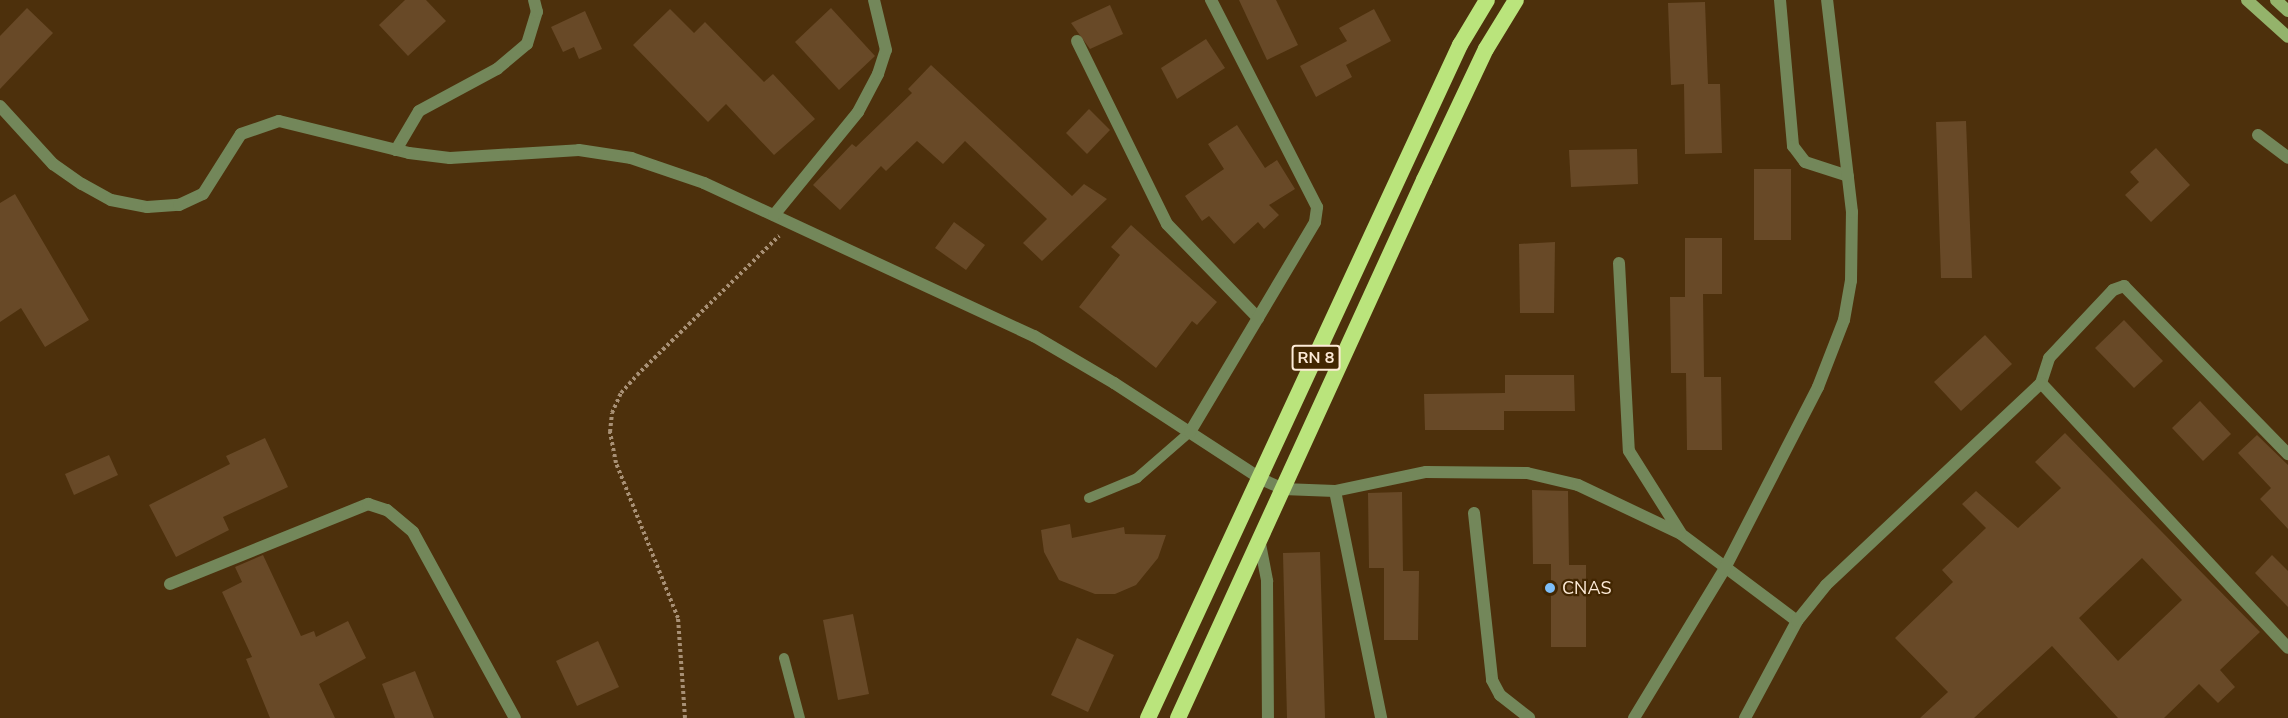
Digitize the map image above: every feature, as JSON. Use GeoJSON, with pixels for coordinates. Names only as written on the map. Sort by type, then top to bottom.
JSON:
{"type":"FeatureCollection","features":[{"type":"Feature","properties":{"kind":"highway","name":"RN 8"},"geometry":{"type":"LineString","coordinates":[[1148,718],[1261,479],[1460,45],[1487,0]]}},
{"type":"Feature","properties":{"kind":"highway","name":"RN 8"},"geometry":{"type":"LineString","coordinates":[[1178,718],[1486,49],[1516,0]]}},
{"type":"Feature","properties":{"kind":"main road"},"geometry":{"type":"LineString","coordinates":[[2247,0],[2288,38]]}},
{"type":"Feature","properties":{"kind":"main road"},"geometry":{"type":"LineString","coordinates":[[2276,0],[2288,11]]}},
{"type":"Feature","properties":{"kind":"street"},"geometry":{"type":"LineString","coordinates":[[396,150],[419,111],[497,69],[526,44],[537,12],[534,0]]}},
{"type":"Feature","properties":{"kind":"street"},"geometry":{"type":"LineString","coordinates":[[774,215],[858,112],[878,74],[886,50],[874,0]]}},
{"type":"Feature","properties":{"kind":"street"},"geometry":{"type":"LineString","coordinates":[[1190,432],[1315,222],[1317,207],[1211,0]]}},
{"type":"Feature","properties":{"kind":"street"},"geometry":{"type":"LineString","coordinates":[[1780,0],[1793,147],[1805,162],[1848,176]]}},
{"type":"Feature","properties":{"kind":"street"},"geometry":{"type":"LineString","coordinates":[[1634,718],[1724,570],[1818,387],[1844,320],[1851,280],[1848,176],[1827,0]]}},
{"type":"Feature","properties":{"kind":"street"},"geometry":{"type":"LineString","coordinates":[[1077,41],[1167,224],[1258,318]]}},
{"type":"Feature","properties":{"kind":"street"},"geometry":{"type":"LineString","coordinates":[[0,106],[53,164],[82,184],[111,200],[147,207],[179,205],[203,194],[241,134],[259,125],[279,120],[396,150],[450,158],[579,150],[631,158],[704,183],[1034,336],[1190,432],[1261,479],[1283,489],[1335,490],[1426,472],[1527,473],[1578,485],[1681,534],[1724,570],[1797,621]]}},
{"type":"Feature","properties":{"kind":"street"},"geometry":{"type":"LineString","coordinates":[[2258,135],[2288,158]]}},
{"type":"Feature","properties":{"kind":"street"},"geometry":{"type":"LineString","coordinates":[[1619,264],[1629,451],[1681,534]]}},
{"type":"Feature","properties":{"kind":"street"},"geometry":{"type":"LineString","coordinates":[[1745,718],[1797,621],[1826,585],[2041,383],[2049,358],[2113,290],[2124,286],[2288,454]]}},
{"type":"Feature","properties":{"kind":"street"},"geometry":{"type":"LineString","coordinates":[[2041,383],[2288,648]]}},
{"type":"Feature","properties":{"kind":"street"},"geometry":{"type":"LineString","coordinates":[[1335,490],[1381,718]]}},
{"type":"Feature","properties":{"kind":"street"},"geometry":{"type":"LineString","coordinates":[[170,584],[368,504],[387,510],[413,532],[515,718]]}},
{"type":"Feature","properties":{"kind":"street"},"geometry":{"type":"LineString","coordinates":[[1474,513],[1492,680],[1500,695],[1529,718]]}},
{"type":"Feature","properties":{"kind":"street"},"geometry":{"type":"LineString","coordinates":[[1260,544],[1266,581],[1268,718]]}},
{"type":"Feature","properties":{"kind":"lane"},"geometry":{"type":"LineString","coordinates":[[1089,498],[1137,478],[1190,432]]}},
{"type":"Feature","properties":{"kind":"lane"},"geometry":{"type":"LineString","coordinates":[[784,658],[800,718]]}},
{"type":"Feature","properties":{"kind":"path"},"geometry":{"type":"LineString","coordinates":[[685,718],[678,618],[616,463],[610,432],[612,413],[621,393],[637,375],[792,223]]}},
{"type":"Feature","properties":{"kind":"building"},"geometry":{"type":"Polygon","coordinates":[[[405,0],[426,0],[446,21],[408,56],[379,25],[405,0]]]}},
{"type":"Feature","properties":{"kind":"building"},"geometry":{"type":"Polygon","coordinates":[[[1239,0],[1276,0],[1298,45],[1267,60],[1239,0]]]}},
{"type":"Feature","properties":{"kind":"building"},"geometry":{"type":"Polygon","coordinates":[[[1705,2],[1708,84],[1720,84],[1722,153],[1685,154],[1684,84],[1671,85],[1668,3],[1705,2]]]}},
{"type":"Feature","properties":{"kind":"building"},"geometry":{"type":"Polygon","coordinates":[[[1110,5],[1123,34],[1090,49],[1071,23],[1110,5]]]}},
{"type":"Feature","properties":{"kind":"building"},"geometry":{"type":"Polygon","coordinates":[[[27,8],[53,33],[0,89],[0,36],[27,8]]]}},
{"type":"Feature","properties":{"kind":"building"},"geometry":{"type":"Polygon","coordinates":[[[831,8],[875,56],[839,90],[795,42],[831,8]]]}},
{"type":"Feature","properties":{"kind":"building"},"geometry":{"type":"Polygon","coordinates":[[[670,9],[694,33],[705,22],[764,82],[773,74],[815,119],[774,155],[726,104],[708,122],[633,45],[670,9]]]}},
{"type":"Feature","properties":{"kind":"building"},"geometry":{"type":"Polygon","coordinates":[[[1374,9],[1391,41],[1346,65],[1352,77],[1316,97],[1300,66],[1347,41],[1339,28],[1374,9]]]}},
{"type":"Feature","properties":{"kind":"building"},"geometry":{"type":"Polygon","coordinates":[[[585,11],[602,49],[579,59],[574,47],[563,52],[551,27],[585,11]]]}},
{"type":"Feature","properties":{"kind":"building"},"geometry":{"type":"Polygon","coordinates":[[[1206,39],[1225,68],[1177,99],[1161,68],[1206,39]]]}},
{"type":"Feature","properties":{"kind":"building"},"geometry":{"type":"Polygon","coordinates":[[[931,65],[1072,196],[1084,184],[1107,199],[1042,261],[1023,243],[1047,219],[965,141],[943,164],[917,141],[886,171],[881,166],[840,210],[813,185],[852,144],[856,147],[912,93],[908,89],[931,65]]]}},
{"type":"Feature","properties":{"kind":"building"},"geometry":{"type":"Polygon","coordinates":[[[1089,109],[1110,130],[1087,154],[1066,133],[1089,109]]]}},
{"type":"Feature","properties":{"kind":"building"},"geometry":{"type":"Polygon","coordinates":[[[1966,121],[1972,278],[1941,278],[1936,122],[1966,121]]]}},
{"type":"Feature","properties":{"kind":"building"},"geometry":{"type":"Polygon","coordinates":[[[1237,125],[1265,168],[1277,160],[1295,189],[1269,205],[1279,215],[1264,229],[1258,222],[1234,244],[1209,216],[1202,221],[1185,196],[1224,169],[1208,144],[1237,125]]]}},
{"type":"Feature","properties":{"kind":"building"},"geometry":{"type":"Polygon","coordinates":[[[2156,148],[2190,185],[2151,222],[2125,195],[2139,182],[2130,172],[2156,148]]]}},
{"type":"Feature","properties":{"kind":"building"},"geometry":{"type":"Polygon","coordinates":[[[1637,149],[1638,184],[1571,187],[1569,150],[1637,149]]]}},
{"type":"Feature","properties":{"kind":"building"},"geometry":{"type":"Polygon","coordinates":[[[1754,169],[1791,169],[1791,240],[1754,240],[1754,169]]]}},
{"type":"Feature","properties":{"kind":"building"},"geometry":{"type":"Polygon","coordinates":[[[15,194],[89,320],[45,347],[21,308],[0,322],[0,203],[15,194]]]}},
{"type":"Feature","properties":{"kind":"building"},"geometry":{"type":"Polygon","coordinates":[[[954,222],[985,245],[966,270],[935,248],[954,222]]]}},
{"type":"Feature","properties":{"kind":"building"},"geometry":{"type":"Polygon","coordinates":[[[1131,225],[1217,302],[1197,325],[1192,321],[1156,368],[1079,307],[1120,255],[1111,247],[1131,225]]]}},
{"type":"Feature","properties":{"kind":"building"},"geometry":{"type":"Polygon","coordinates":[[[1685,238],[1722,238],[1722,294],[1703,294],[1704,377],[1721,377],[1722,450],[1687,450],[1686,373],[1671,373],[1670,297],[1685,297],[1685,238]]]}},
{"type":"Feature","properties":{"kind":"building"},"geometry":{"type":"Polygon","coordinates":[[[1555,242],[1554,313],[1520,313],[1519,244],[1555,242]]]}},
{"type":"Feature","properties":{"kind":"building"},"geometry":{"type":"Polygon","coordinates":[[[2124,320],[2163,361],[2134,388],[2095,348],[2124,320]]]}},
{"type":"Feature","properties":{"kind":"building"},"geometry":{"type":"Polygon","coordinates":[[[1985,335],[2012,364],[1961,411],[1934,382],[1985,335]]]}},
{"type":"Feature","properties":{"kind":"building"},"geometry":{"type":"Polygon","coordinates":[[[1505,375],[1574,375],[1575,411],[1504,411],[1504,430],[1425,430],[1424,394],[1505,393],[1505,375]]]}},
{"type":"Feature","properties":{"kind":"building"},"geometry":{"type":"Polygon","coordinates":[[[2200,401],[2231,434],[2203,461],[2172,428],[2200,401]]]}},
{"type":"Feature","properties":{"kind":"building"},"geometry":{"type":"Polygon","coordinates":[[[2065,433],[2260,632],[2220,670],[2235,687],[2218,703],[2199,684],[2164,718],[2118,718],[2052,646],[1974,718],[1920,718],[1948,692],[1895,638],[1953,582],[1942,570],[1986,528],[1962,504],[1976,491],[2018,528],[2061,488],[2035,462],[2065,433]],[[2142,558],[2079,618],[2118,661],[2182,600],[2142,558]]]}},
{"type":"Feature","properties":{"kind":"building"},"geometry":{"type":"Polygon","coordinates":[[[2257,435],[2288,465],[2288,529],[2260,499],[2271,488],[2238,453],[2257,435]]]}},
{"type":"Feature","properties":{"kind":"building"},"geometry":{"type":"Polygon","coordinates":[[[265,438],[288,487],[223,517],[229,530],[176,557],[149,505],[230,464],[226,456],[265,438]]]}},
{"type":"Feature","properties":{"kind":"building"},"geometry":{"type":"Polygon","coordinates":[[[109,455],[118,475],[74,495],[65,474],[109,455]]]}},
{"type":"Feature","properties":{"kind":"building"},"geometry":{"type":"Polygon","coordinates":[[[1532,490],[1568,491],[1569,565],[1586,565],[1586,647],[1551,647],[1551,564],[1533,564],[1532,490]]]}},
{"type":"Feature","properties":{"kind":"building"},"geometry":{"type":"Polygon","coordinates":[[[1402,492],[1403,571],[1419,571],[1418,640],[1384,640],[1384,568],[1369,568],[1368,493],[1402,492]]]}},
{"type":"Feature","properties":{"kind":"building"},"geometry":{"type":"Polygon","coordinates":[[[1070,524],[1072,538],[1124,527],[1125,534],[1166,535],[1158,558],[1136,585],[1115,594],[1095,594],[1059,580],[1044,552],[1041,530],[1070,524]]]}},
{"type":"Feature","properties":{"kind":"building"},"geometry":{"type":"Polygon","coordinates":[[[1320,552],[1325,718],[1287,718],[1283,553],[1320,552]]]}},
{"type":"Feature","properties":{"kind":"building"},"geometry":{"type":"Polygon","coordinates":[[[263,555],[301,636],[314,631],[316,637],[348,621],[366,658],[319,684],[335,718],[270,718],[246,659],[252,657],[222,592],[242,582],[235,567],[263,555]]]}},
{"type":"Feature","properties":{"kind":"building"},"geometry":{"type":"Polygon","coordinates":[[[2272,555],[2288,571],[2288,607],[2255,573],[2272,555]]]}},
{"type":"Feature","properties":{"kind":"building"},"geometry":{"type":"Polygon","coordinates":[[[853,614],[869,694],[838,700],[823,620],[853,614]]]}},
{"type":"Feature","properties":{"kind":"building"},"geometry":{"type":"Polygon","coordinates":[[[1077,638],[1114,655],[1088,712],[1051,695],[1077,638]]]}},
{"type":"Feature","properties":{"kind":"building"},"geometry":{"type":"Polygon","coordinates":[[[598,641],[619,687],[577,706],[556,661],[598,641]]]}},
{"type":"Feature","properties":{"kind":"building"},"geometry":{"type":"Polygon","coordinates":[[[415,671],[434,718],[395,718],[382,684],[415,671]]]}},
{"type":"Feature","properties":{"kind":"place","name":"CNAS"},"geometry":{"type":"Point","coordinates":[1550,588]}}]}
